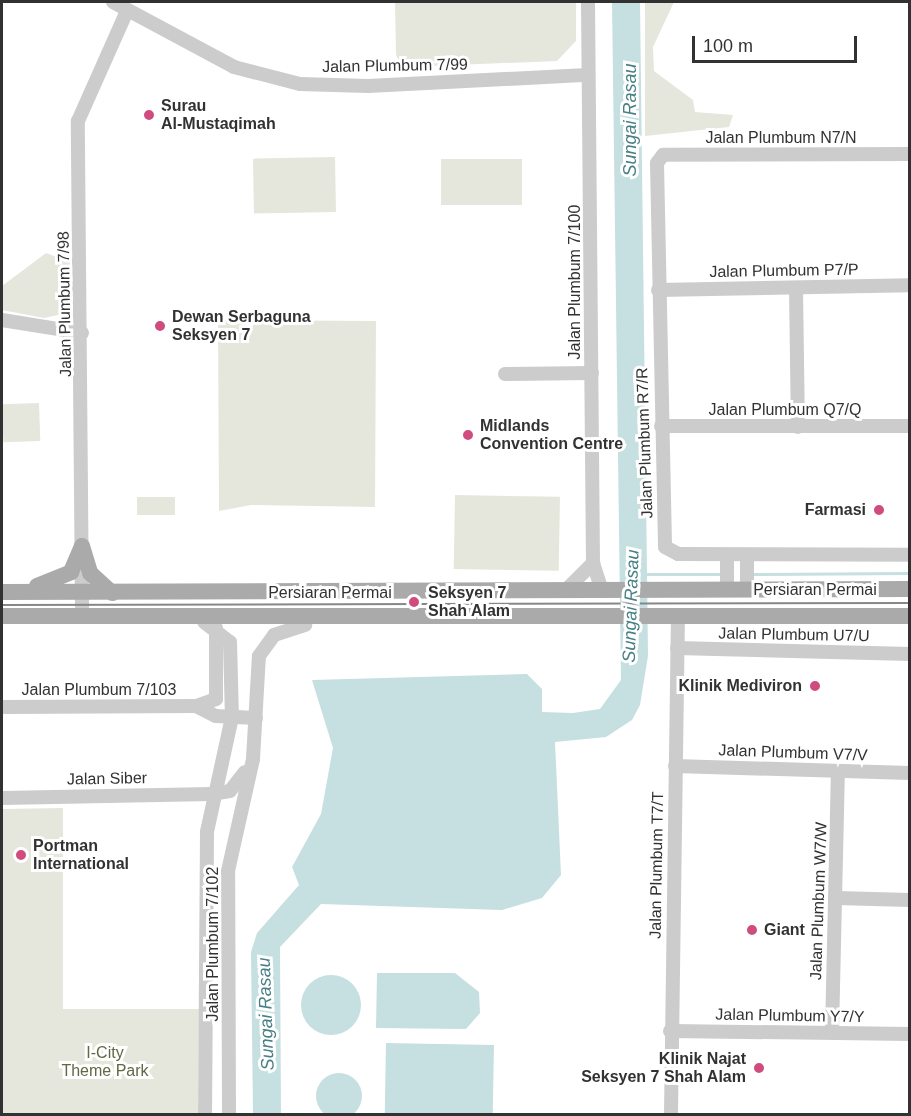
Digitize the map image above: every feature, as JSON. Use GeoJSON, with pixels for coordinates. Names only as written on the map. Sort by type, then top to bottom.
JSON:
{"type":"FeatureCollection","features":[{"type":"Feature","properties":{"kind":"main road"},"geometry":{"type":"LineString","coordinates":[[10,591],[61,580],[71,572],[82,546]]}},
{"type":"Feature","properties":{"kind":"main road"},"geometry":{"type":"LineString","coordinates":[[82,546],[90,573],[112,593]]}},
{"type":"Feature","properties":{"kind":"main road","name":"Persiaran Permai"},"geometry":{"type":"LineString","coordinates":[[10,591],[82,600],[112,593],[909,589]]}},
{"type":"Feature","properties":{"kind":"main road"},"geometry":{"type":"LineString","coordinates":[[2,609],[82,600],[160,608],[208,622],[305,625],[531,626],[600,617]]}},
{"type":"Feature","properties":{"kind":"main road","name":"Persiaran Permai"},"geometry":{"type":"LineString","coordinates":[[2,616],[158,615],[208,622],[909,616]]}},
{"type":"Feature","properties":{"kind":"street","name":"Jalan Plumbum 7/99"},"geometry":{"type":"LineString","coordinates":[[113,2],[234,67],[300,84],[368,87],[588,75]]}},
{"type":"Feature","properties":{"kind":"street","name":"Jalan Plumbum 7/100"},"geometry":{"type":"LineString","coordinates":[[588,2],[593,563],[605,590]]}},
{"type":"Feature","properties":{"kind":"street","name":"Jalan Plumbum 7/98"},"geometry":{"type":"LineString","coordinates":[[82,600],[82,333],[78,121],[127,11]]}},
{"type":"Feature","properties":{"kind":"street","name":"Jalan Plumbum N7/N"},"geometry":{"type":"LineString","coordinates":[[657,163],[663,155],[909,154]]}},
{"type":"Feature","properties":{"kind":"street","name":"Jalan Plumbum R7/R"},"geometry":{"type":"LineString","coordinates":[[657,163],[664,547],[678,554],[909,555]]}},
{"type":"Feature","properties":{"kind":"street","name":"Jalan Plumbum P7/P"},"geometry":{"type":"LineString","coordinates":[[658,290],[909,285]]}},
{"type":"Feature","properties":{"kind":"street"},"geometry":{"type":"LineString","coordinates":[[796,288],[798,427]]}},
{"type":"Feature","properties":{"kind":"street"},"geometry":{"type":"LineString","coordinates":[[2,320],[82,333]]}},
{"type":"Feature","properties":{"kind":"street"},"geometry":{"type":"LineString","coordinates":[[505,374],[592,373]]}},
{"type":"Feature","properties":{"kind":"street","name":"Jalan Plumbum Q7/Q"},"geometry":{"type":"LineString","coordinates":[[662,426],[909,426]]}},
{"type":"Feature","properties":{"kind":"street"},"geometry":{"type":"LineString","coordinates":[[727,555],[727,590]]}},
{"type":"Feature","properties":{"kind":"street"},"geometry":{"type":"LineString","coordinates":[[747,555],[747,590]]}},
{"type":"Feature","properties":{"kind":"street"},"geometry":{"type":"LineString","coordinates":[[564,591],[593,563]]}},
{"type":"Feature","properties":{"kind":"street","name":"Jalan Plumbum T7/T"},"geometry":{"type":"LineString","coordinates":[[671,617],[677,648],[670,1030],[671,1114]]}},
{"type":"Feature","properties":{"kind":"street"},"geometry":{"type":"LineString","coordinates":[[196,706],[217,695],[208,622]]}},
{"type":"Feature","properties":{"kind":"street","name":"Jalan Plumbum 7/102"},"geometry":{"type":"LineString","coordinates":[[206,1114],[205,889],[212,794],[232,717],[231,648],[208,622]]}},
{"type":"Feature","properties":{"kind":"street","name":"Jalan Plumbum 7/102"},"geometry":{"type":"LineString","coordinates":[[229,1114],[228,871],[253,759],[262,648],[274,635],[305,625]]}},
{"type":"Feature","properties":{"kind":"street","name":"Jalan Plumbum U7/U"},"geometry":{"type":"LineString","coordinates":[[677,648],[909,654]]}},
{"type":"Feature","properties":{"kind":"street","name":"Jalan Plumbum 7/103"},"geometry":{"type":"LineString","coordinates":[[2,707],[196,706],[232,717],[256,718]]}},
{"type":"Feature","properties":{"kind":"street"},"geometry":{"type":"LineString","coordinates":[[212,794],[237,786],[253,759]]}},
{"type":"Feature","properties":{"kind":"street","name":"Jalan Plumbum V7/V"},"geometry":{"type":"LineString","coordinates":[[675,766],[909,773]]}},
{"type":"Feature","properties":{"kind":"street","name":"Jalan Plumbum W7/W"},"geometry":{"type":"LineString","coordinates":[[832,1032],[838,771]]}},
{"type":"Feature","properties":{"kind":"street","name":"Jalan Siber"},"geometry":{"type":"LineString","coordinates":[[2,798],[212,794]]}},
{"type":"Feature","properties":{"kind":"street"},"geometry":{"type":"LineString","coordinates":[[836,898],[909,900]]}},
{"type":"Feature","properties":{"kind":"street","name":"Jalan Plumbum Y7/Y"},"geometry":{"type":"LineString","coordinates":[[670,1030],[909,1034]]}},
{"type":"Feature","properties":{"kind":"green space"},"geometry":{"type":"Polygon","coordinates":[[[395,2],[576,2],[576,41],[557,61],[403,67],[396,55],[395,2]]]}},
{"type":"Feature","properties":{"kind":"green space"},"geometry":{"type":"Polygon","coordinates":[[[645,2],[674,2],[653,47],[654,71],[693,100],[695,112],[733,115],[729,127],[645,136],[645,2]]]}},
{"type":"Feature","properties":{"kind":"green space"},"geometry":{"type":"Polygon","coordinates":[[[335,157],[336,212],[254,213],[253,158],[335,157]]]}},
{"type":"Feature","properties":{"kind":"green space"},"geometry":{"type":"Polygon","coordinates":[[[441,159],[522,159],[522,205],[441,205],[441,159]]]}},
{"type":"Feature","properties":{"kind":"green space"},"geometry":{"type":"Polygon","coordinates":[[[46,253],[70,262],[67,313],[44,318],[2,310],[2,286],[46,253]]]}},
{"type":"Feature","properties":{"kind":"green space"},"geometry":{"type":"Polygon","coordinates":[[[218,320],[376,321],[375,507],[251,505],[219,511],[218,320]]]}},
{"type":"Feature","properties":{"kind":"green space"},"geometry":{"type":"Polygon","coordinates":[[[39,403],[40,441],[3,442],[2,404],[39,403]]]}},
{"type":"Feature","properties":{"kind":"green space"},"geometry":{"type":"Polygon","coordinates":[[[455,495],[560,497],[559,571],[454,569],[455,495]]]}},
{"type":"Feature","properties":{"kind":"green space"},"geometry":{"type":"Polygon","coordinates":[[[137,497],[175,497],[175,515],[137,515],[137,497]]]}},
{"type":"Feature","properties":{"kind":"green space","name":"I-City Theme Park"},"geometry":{"type":"Polygon","coordinates":[[[63,808],[63,1009],[199,1009],[198,1114],[2,1114],[2,809],[63,808]]]}},
{"type":"Feature","properties":{"kind":"water","name":"Sungai Rasau"},"geometry":{"type":"Polygon","coordinates":[[[612,2],[640,2],[648,656],[640,705],[632,720],[606,737],[555,742],[561,875],[542,898],[502,910],[321,904],[280,947],[281,1114],[253,1114],[251,952],[257,933],[299,885],[292,867],[321,814],[333,748],[312,680],[527,674],[542,689],[542,712],[573,713],[600,709],[621,680],[612,2]]]}},
{"type":"Feature","properties":{"kind":"water"},"geometry":{"type":"Polygon","coordinates":[[[377,973],[455,973],[479,992],[480,1013],[466,1029],[376,1028],[377,973]]]}},
{"type":"Feature","properties":{"kind":"water"},"geometry":{"type":"Polygon","coordinates":[[[325,975],[337,975],[353,983],[359,993],[361,1005],[359,1017],[353,1027],[337,1035],[325,1035],[309,1027],[301,1011],[301,999],[309,983],[325,975]]]}},
{"type":"Feature","properties":{"kind":"water"},"geometry":{"type":"Polygon","coordinates":[[[386,1043],[494,1045],[493,1114],[385,1114],[386,1043]]]}},
{"type":"Feature","properties":{"kind":"water"},"geometry":{"type":"Polygon","coordinates":[[[339,1073],[355,1080],[362,1096],[355,1112],[339,1119],[323,1112],[316,1096],[323,1080],[339,1073]]]}},
{"type":"Feature","properties":{"kind":"waterway"},"geometry":{"type":"LineString","coordinates":[[753,574],[910,573]]}},
{"type":"Feature","properties":{"kind":"waterway","name":"Sungai Rasau"},"geometry":{"type":"LineString","coordinates":[[645,574],[721,574]]}},
{"type":"Feature","properties":{"kind":"tram line"},"geometry":{"type":"LineString","coordinates":[[2,605],[910,603]]}},
{"type":"Feature","properties":{"kind":"place","name":"Surau Al-Mustaqimah"},"geometry":{"type":"Point","coordinates":[149,115]}},
{"type":"Feature","properties":{"kind":"place","name":"Dewan Serbaguna Seksyen 7"},"geometry":{"type":"Point","coordinates":[160,326]}},
{"type":"Feature","properties":{"kind":"place","name":"Midlands Convention Centre"},"geometry":{"type":"Point","coordinates":[468,435]}},
{"type":"Feature","properties":{"kind":"place","name":"Farmasi"},"geometry":{"type":"Point","coordinates":[879,510]}},
{"type":"Feature","properties":{"kind":"place","name":"Seksyen 7 Shah Alam"},"geometry":{"type":"Point","coordinates":[414,602]}},
{"type":"Feature","properties":{"kind":"place","name":"Klinik Mediviron"},"geometry":{"type":"Point","coordinates":[815,686]}},
{"type":"Feature","properties":{"kind":"place","name":"Portman International"},"geometry":{"type":"Point","coordinates":[21,855]}},
{"type":"Feature","properties":{"kind":"place","name":"Giant"},"geometry":{"type":"Point","coordinates":[752,930]}},
{"type":"Feature","properties":{"kind":"place","name":"Klinik Najat Seksyen 7 Shah Alam"},"geometry":{"type":"Point","coordinates":[759,1068]}}]}
